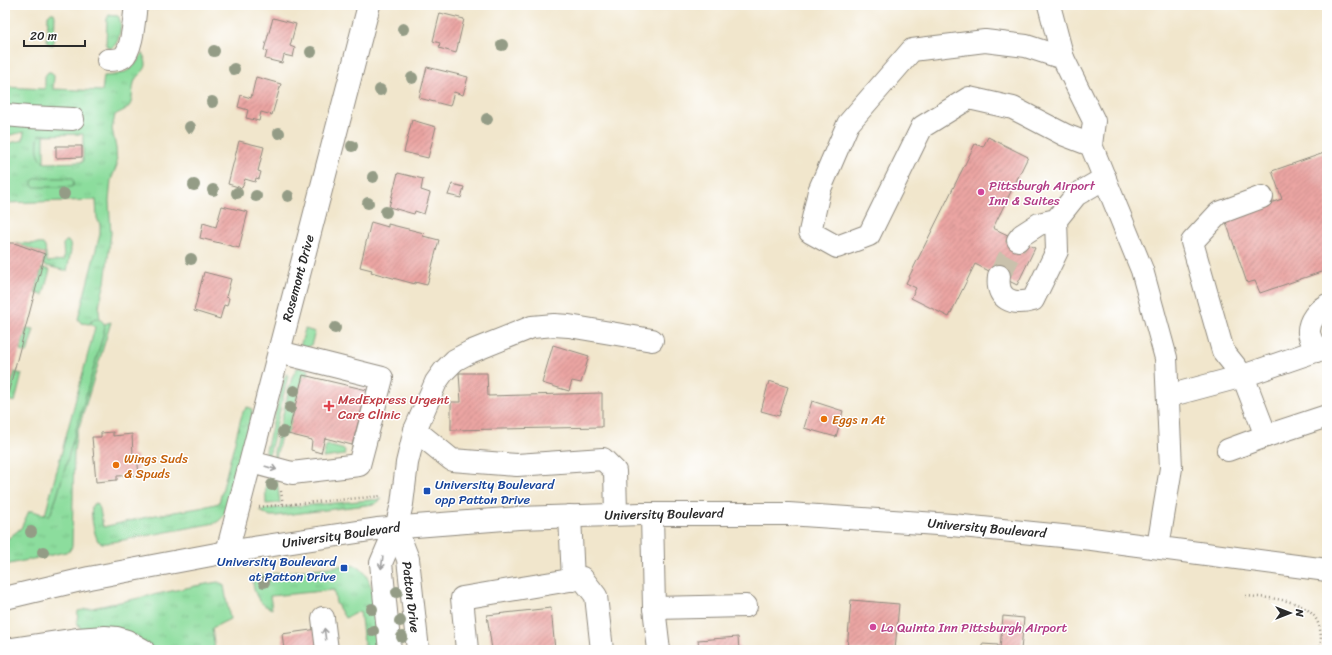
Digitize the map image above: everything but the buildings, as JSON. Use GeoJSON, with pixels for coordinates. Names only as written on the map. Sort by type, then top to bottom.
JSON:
{"type":"FeatureCollection","features":[{"type":"Feature","properties":{"kind":"main road"},"geometry":{"type":"LineString","coordinates":[[108,60],[116,60],[123,57],[128,51],[136,5]]}},
{"type":"Feature","properties":{"kind":"main road","name":"Rosemont Drive"},"geometry":{"type":"LineString","coordinates":[[227,552],[369,5]]}},
{"type":"Feature","properties":{"kind":"main road"},"geometry":{"type":"LineString","coordinates":[[1049,5],[1063,58],[1094,121],[1091,145],[1142,270],[1166,358],[1171,468],[1158,547]]}},
{"type":"Feature","properties":{"kind":"main road"},"geometry":{"type":"LineString","coordinates":[[1063,58],[1026,46],[985,41],[912,50],[848,124],[819,190],[810,232],[837,247],[869,235],[922,127],[969,98],[1013,108],[1065,135],[1091,145]]}},
{"type":"Feature","properties":{"kind":"main road"},"geometry":{"type":"LineString","coordinates":[[5,115],[73,119]]}},
{"type":"Feature","properties":{"kind":"main road"},"geometry":{"type":"LineString","coordinates":[[1018,240],[1022,235],[1039,224],[1056,220],[1076,195],[1105,178]]}},
{"type":"Feature","properties":{"kind":"main road"},"geometry":{"type":"LineString","coordinates":[[1262,197],[1219,213],[1192,242],[1224,351],[1243,376],[1266,436]]}},
{"type":"Feature","properties":{"kind":"main road"},"geometry":{"type":"LineString","coordinates":[[999,276],[998,284],[1001,293],[1010,301],[1024,303],[1033,300],[1057,251],[1056,220]]}},
{"type":"Feature","properties":{"kind":"main road"},"geometry":{"type":"LineString","coordinates":[[1168,396],[1243,376],[1322,349],[1309,332],[1311,322],[1319,309],[1327,305]]}},
{"type":"Feature","properties":{"kind":"main road"},"geometry":{"type":"LineString","coordinates":[[396,528],[402,504],[407,463],[415,430],[436,382],[444,370],[455,360],[470,352],[532,327],[554,325],[569,326],[652,340]]}},
{"type":"Feature","properties":{"kind":"main road"},"geometry":{"type":"LineString","coordinates":[[251,462],[292,473],[359,465],[382,378],[279,352]]}},
{"type":"Feature","properties":{"kind":"main road"},"geometry":{"type":"LineString","coordinates":[[1228,450],[1327,416]]}},
{"type":"Feature","properties":{"kind":"main road"},"geometry":{"type":"LineString","coordinates":[[415,430],[452,460],[517,465],[603,459],[615,471],[616,514]]}},
{"type":"Feature","properties":{"kind":"main road","name":"University Boulevard"},"geometry":{"type":"LineString","coordinates":[[5,598],[88,578],[227,552],[335,535],[477,521],[616,514],[788,514],[984,527],[1158,547],[1327,570]]}},
{"type":"Feature","properties":{"kind":"main road"},"geometry":{"type":"LineString","coordinates":[[652,514],[654,608],[659,650]]}},
{"type":"Feature","properties":{"kind":"main road"},"geometry":{"type":"LineString","coordinates":[[570,516],[573,580]]}},
{"type":"Feature","properties":{"kind":"main road","name":"Patton Drive"},"geometry":{"type":"LineString","coordinates":[[390,650],[380,563],[396,528]]}},
{"type":"Feature","properties":{"kind":"main road","name":"Patton Drive"},"geometry":{"type":"LineString","coordinates":[[396,528],[408,559],[418,650]]}},
{"type":"Feature","properties":{"kind":"main road"},"geometry":{"type":"LineString","coordinates":[[467,650],[462,598],[582,578],[596,596],[602,650]]}},
{"type":"Feature","properties":{"kind":"main road"},"geometry":{"type":"LineString","coordinates":[[654,608],[746,606]]}},
{"type":"Feature","properties":{"kind":"main road"},"geometry":{"type":"LineString","coordinates":[[323,618],[327,650]]}},
{"type":"Feature","properties":{"kind":"main road"},"geometry":{"type":"LineString","coordinates":[[5,650],[77,639],[105,637],[127,641],[144,650]]}},
{"type":"Feature","properties":{"kind":"path"},"geometry":{"type":"LineString","coordinates":[[238,512],[263,507],[382,496]]}},
{"type":"Feature","properties":{"kind":"path"},"geometry":{"type":"LineString","coordinates":[[1246,596],[1291,601],[1307,610],[1314,617],[1321,630],[1320,650]]}},
{"type":"Feature","properties":{"kind":"green space"},"geometry":{"type":"Polygon","coordinates":[[[51,13],[54,13],[55,16],[53,45],[48,44],[47,41],[48,16],[51,13]]]}},
{"type":"Feature","properties":{"kind":"green space"},"geometry":{"type":"Polygon","coordinates":[[[109,15],[118,16],[121,26],[118,40],[112,48],[108,48],[106,45],[107,19],[109,15]]]}},
{"type":"Feature","properties":{"kind":"green space"},"geometry":{"type":"Polygon","coordinates":[[[142,53],[146,61],[146,65],[135,80],[132,100],[129,107],[115,115],[112,129],[116,148],[117,165],[111,180],[109,201],[111,233],[105,283],[100,301],[100,319],[96,318],[92,320],[90,324],[81,323],[78,319],[100,234],[96,200],[5,203],[5,144],[23,140],[24,132],[5,136],[5,87],[45,89],[45,76],[48,72],[51,72],[54,76],[53,89],[102,91],[104,76],[117,75],[127,71],[139,59],[142,53]],[[83,134],[39,135],[39,153],[40,157],[45,163],[83,162],[83,134]]]}},
{"type":"Feature","properties":{"kind":"green space"},"geometry":{"type":"Polygon","coordinates":[[[39,135],[44,135],[44,163],[38,153],[39,135]]]}},
{"type":"Feature","properties":{"kind":"green space"},"geometry":{"type":"Polygon","coordinates":[[[37,178],[72,178],[74,182],[73,186],[71,187],[34,187],[32,185],[32,181],[37,178]]]}},
{"type":"Feature","properties":{"kind":"green space"},"geometry":{"type":"Polygon","coordinates":[[[66,241],[70,244],[71,251],[67,271],[43,265],[45,254],[14,243],[43,244],[45,247],[47,262],[64,260],[63,244],[66,241]]]}},
{"type":"Feature","properties":{"kind":"green space"},"geometry":{"type":"Polygon","coordinates":[[[42,268],[50,270],[43,295],[35,293],[42,268]]]}},
{"type":"Feature","properties":{"kind":"green space"},"geometry":{"type":"Polygon","coordinates":[[[94,319],[100,319],[103,322],[105,326],[104,332],[57,496],[50,515],[48,516],[45,515],[95,327],[90,324],[94,319]]]}},
{"type":"Feature","properties":{"kind":"green space"},"geometry":{"type":"Polygon","coordinates":[[[111,322],[76,437],[74,451],[72,546],[70,551],[5,565],[5,541],[21,528],[29,511],[48,516],[50,515],[57,496],[104,332],[104,324],[111,322]]]}},
{"type":"Feature","properties":{"kind":"green space"},"geometry":{"type":"Polygon","coordinates":[[[27,328],[34,329],[27,353],[20,351],[27,328]]]}},
{"type":"Feature","properties":{"kind":"green space"},"geometry":{"type":"Polygon","coordinates":[[[305,329],[315,332],[311,345],[307,348],[300,347],[305,329]]]}},
{"type":"Feature","properties":{"kind":"green space"},"geometry":{"type":"Polygon","coordinates":[[[297,368],[309,370],[307,376],[303,375],[288,434],[281,436],[274,460],[274,451],[292,377],[297,368]]]}},
{"type":"Feature","properties":{"kind":"green space"},"geometry":{"type":"Polygon","coordinates":[[[15,372],[22,374],[15,402],[7,400],[15,372]]]}},
{"type":"Feature","properties":{"kind":"green space"},"geometry":{"type":"Polygon","coordinates":[[[287,373],[288,376],[270,452],[267,457],[266,450],[284,378],[287,373]]]}},
{"type":"Feature","properties":{"kind":"green space"},"geometry":{"type":"Polygon","coordinates":[[[247,407],[251,408],[252,414],[228,503],[224,515],[220,519],[215,523],[107,543],[98,541],[92,522],[93,504],[97,503],[100,509],[103,527],[219,503],[241,418],[247,407]]]}},
{"type":"Feature","properties":{"kind":"green space"},"geometry":{"type":"Polygon","coordinates":[[[327,445],[345,450],[344,455],[323,458],[327,445]]]}},
{"type":"Feature","properties":{"kind":"green space"},"geometry":{"type":"Polygon","coordinates":[[[270,476],[277,481],[280,503],[266,504],[266,486],[270,476]]]}},
{"type":"Feature","properties":{"kind":"green space"},"geometry":{"type":"Polygon","coordinates":[[[382,499],[375,504],[276,516],[270,516],[260,511],[265,509],[382,499]]]}},
{"type":"Feature","properties":{"kind":"green space"},"geometry":{"type":"Polygon","coordinates":[[[348,565],[360,568],[368,578],[374,598],[382,650],[365,650],[360,611],[345,618],[336,603],[334,590],[270,596],[272,609],[267,607],[259,600],[253,586],[253,576],[348,565]]]}},
{"type":"Feature","properties":{"kind":"green space"},"geometry":{"type":"Polygon","coordinates":[[[218,582],[224,586],[230,619],[212,628],[215,650],[150,650],[81,630],[77,622],[78,611],[218,582]]]}},
{"type":"Feature","properties":{"kind":"tunnel"},"geometry":{"type":"LineString","coordinates":[[999,276],[1018,240]]}},
{"type":"Feature","properties":{"kind":"place","name":"Pittsburgh Airport Inn & Suites"},"geometry":{"type":"Point","coordinates":[981,192]}},
{"type":"Feature","properties":{"kind":"place","name":"MedExpress Urgent Care Clinic"},"geometry":{"type":"Point","coordinates":[329,406]}},
{"type":"Feature","properties":{"kind":"place","name":"Eggs n At"},"geometry":{"type":"Point","coordinates":[824,419]}},
{"type":"Feature","properties":{"kind":"place","name":"Wings Suds & Spuds"},"geometry":{"type":"Point","coordinates":[116,465]}},
{"type":"Feature","properties":{"kind":"place","name":"University Boulevard opp Patton Drive"},"geometry":{"type":"Point","coordinates":[427,491]}},
{"type":"Feature","properties":{"kind":"place","name":"University Boulevard at Patton Drive"},"geometry":{"type":"Point","coordinates":[344,568]}},
{"type":"Feature","properties":{"kind":"place","name":"La Quinta Inn Pittsburgh Airport"},"geometry":{"type":"Point","coordinates":[873,627]}}]}
